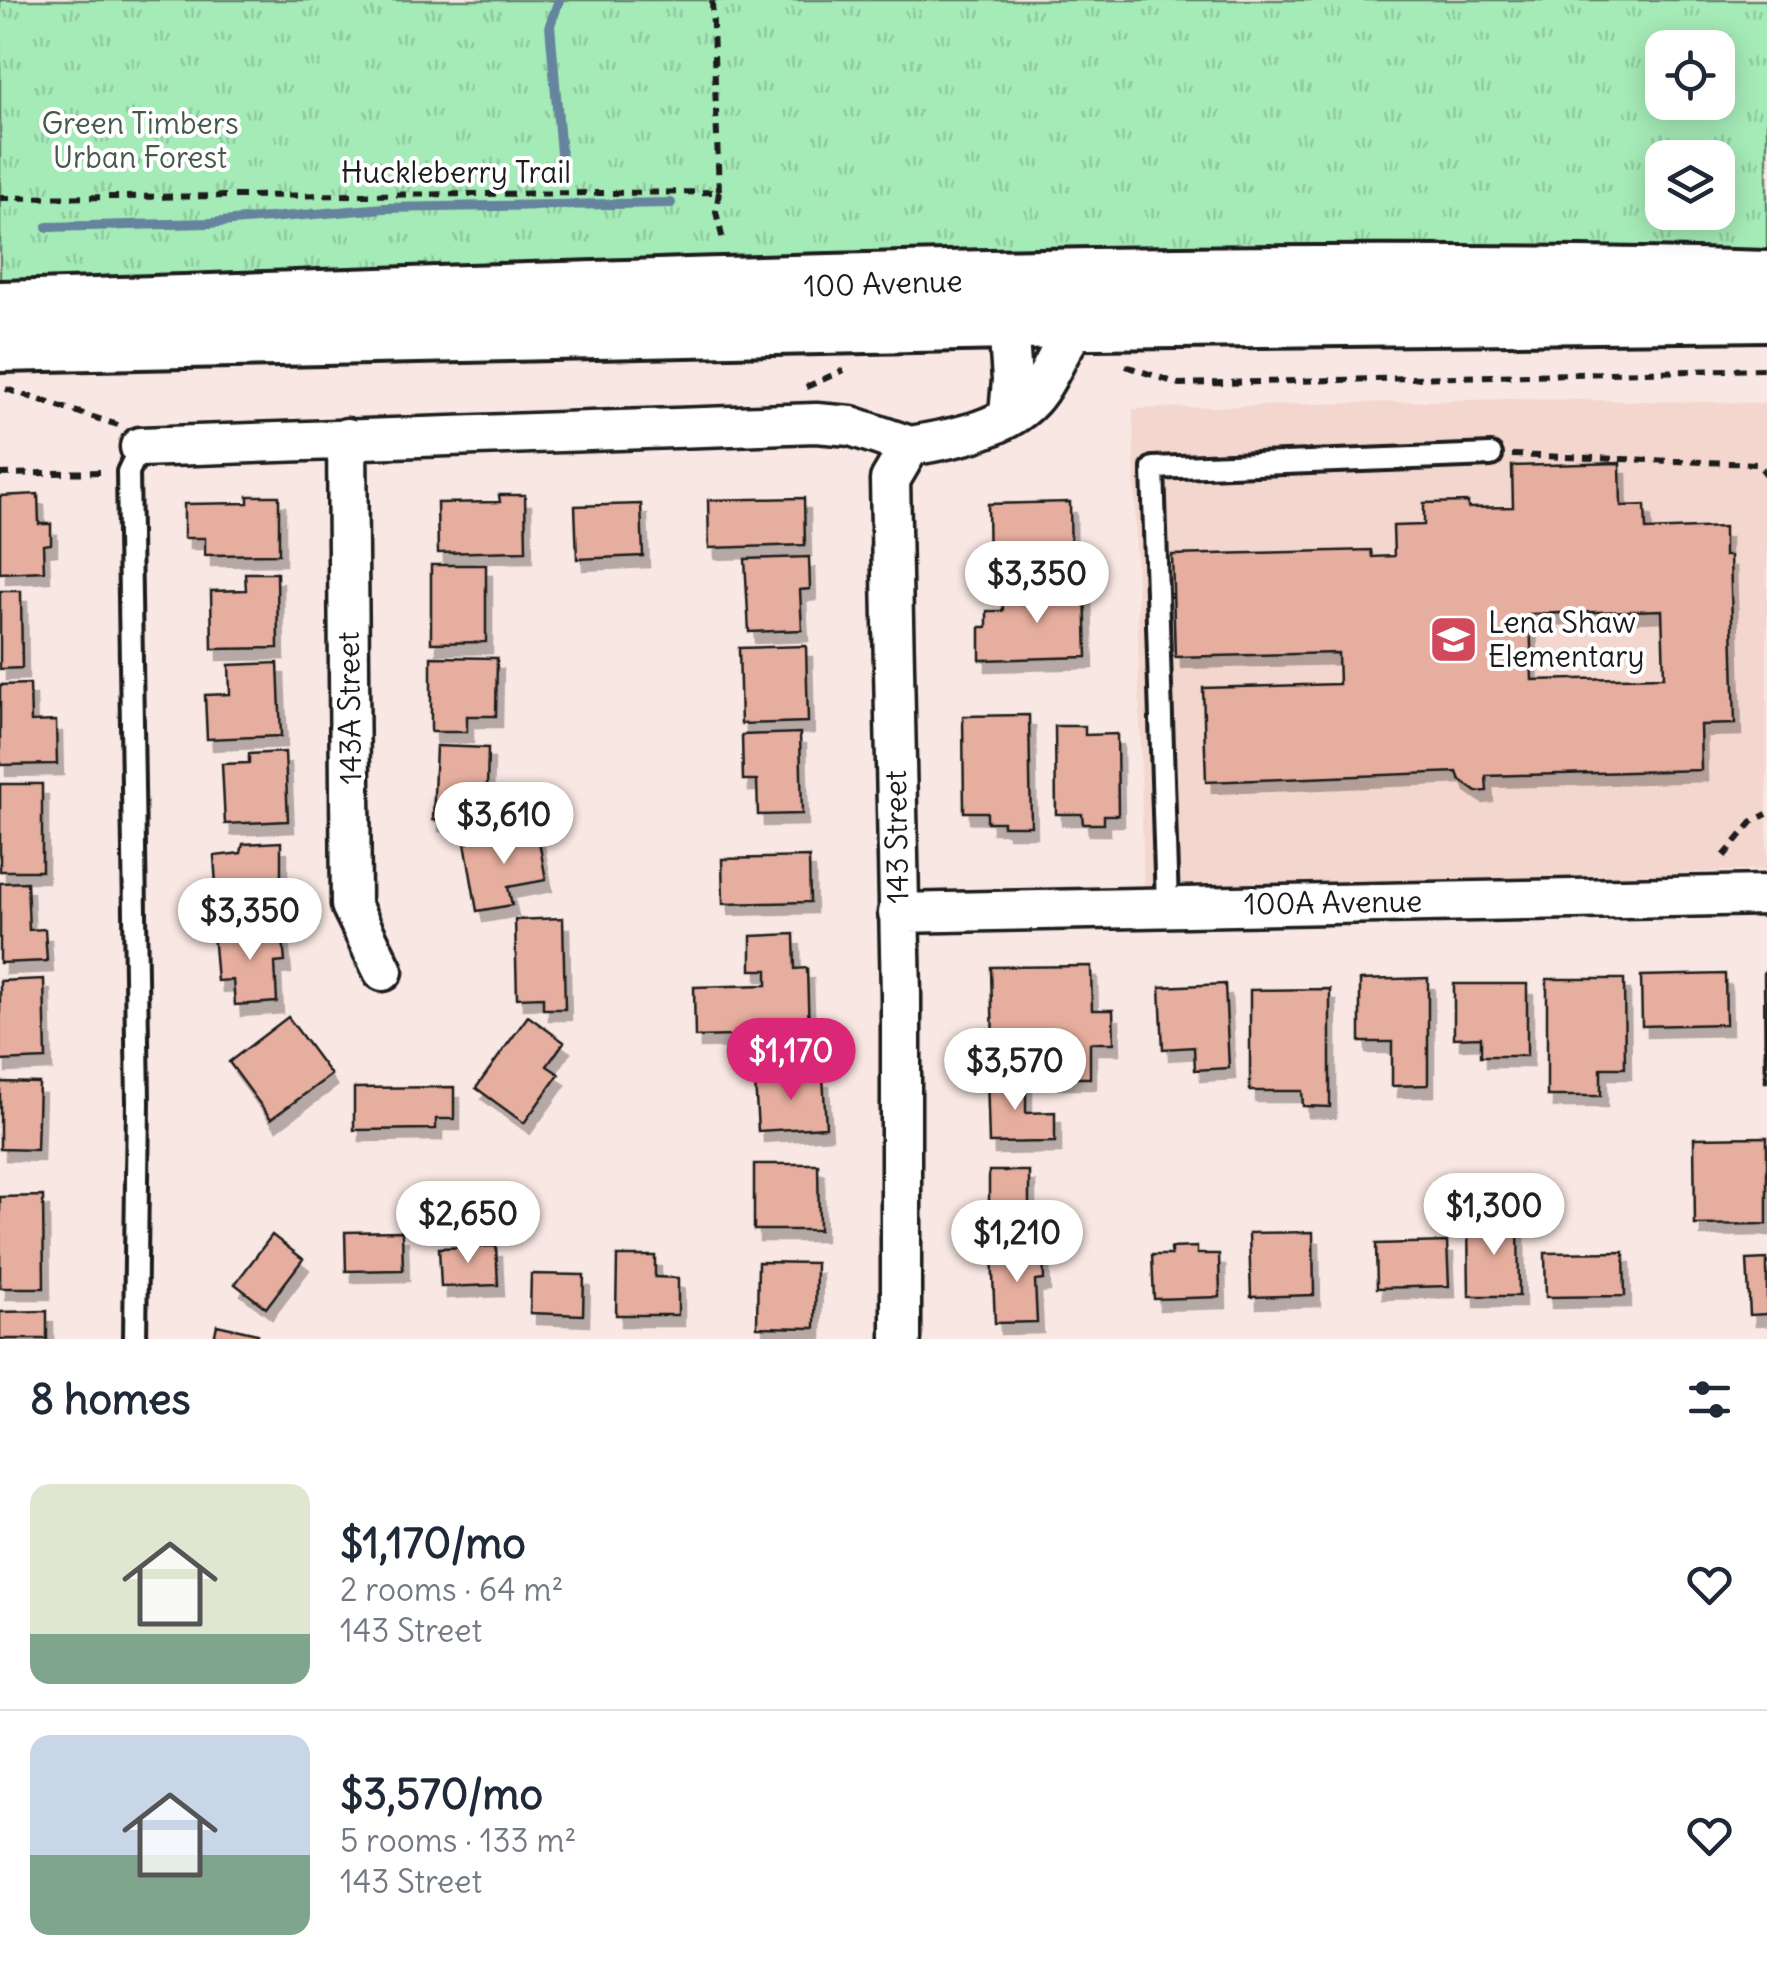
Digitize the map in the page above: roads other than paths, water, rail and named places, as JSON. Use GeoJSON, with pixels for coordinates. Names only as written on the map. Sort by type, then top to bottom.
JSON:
{"type":"FeatureCollection","features":[{"type":"Feature","properties":{"kind":"main road","name":"100 Avenue"},"geometry":{"type":"LineString","coordinates":[[0,308],[1443,271],[1767,278]]}},
{"type":"Feature","properties":{"kind":"main road","name":"100 Avenue"},"geometry":{"type":"LineString","coordinates":[[0,345],[1081,322],[1767,314]]}},
{"type":"Feature","properties":{"kind":"street"},"geometry":{"type":"LineString","coordinates":[[1009,415],[1012,380],[1008,324],[1023,301],[1054,278]]}},
{"type":"Feature","properties":{"kind":"street"},"geometry":{"type":"LineString","coordinates":[[140,447],[816,423],[852,426],[910,446],[958,438],[1009,415],[1038,393],[1059,349],[1081,322]]}},
{"type":"Feature","properties":{"kind":"street","name":"143A Street"},"geometry":{"type":"LineString","coordinates":[[347,438],[351,905],[383,971]]}},
{"type":"Feature","properties":{"kind":"street","name":"143 Street"},"geometry":{"type":"LineString","coordinates":[[901,1339],[890,480],[910,446]]}},
{"type":"Feature","properties":{"kind":"street","name":"100A Avenue"},"geometry":{"type":"LineString","coordinates":[[898,912],[1767,895]]}},
{"type":"Feature","properties":{"kind":"lane"},"geometry":{"type":"LineString","coordinates":[[134,1339],[138,1102],[128,472],[140,447]]}},
{"type":"Feature","properties":{"kind":"lane"},"geometry":{"type":"LineString","coordinates":[[1167,904],[1153,468],[1491,455]]}},
{"type":"Feature","properties":{"kind":"waterway"},"geometry":{"type":"LineString","coordinates":[[559,0],[550,25],[563,177]]}},
{"type":"Feature","properties":{"kind":"waterway"},"geometry":{"type":"LineString","coordinates":[[47,227],[210,223],[384,208],[671,203]]}},
{"type":"Feature","properties":{"kind":"place","name":"Lena Shaw Elementary"},"geometry":{"type":"Point","coordinates":[1453,639]}},
{"type":"Feature","properties":{"kind":"park label","name":"Green Timbers Urban Forest"},"geometry":{"type":"Point","coordinates":[140,140]}}]}
